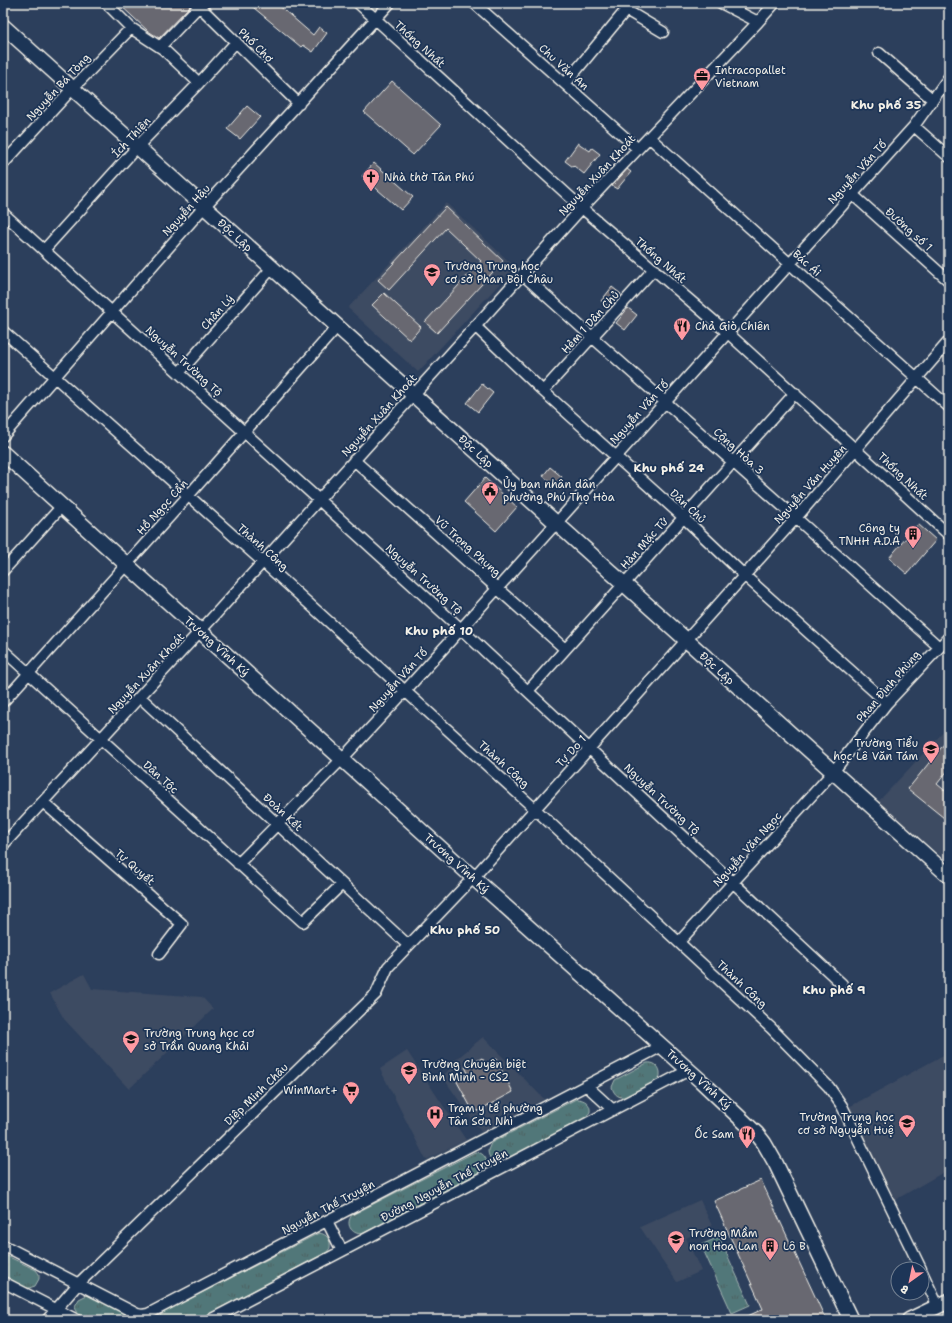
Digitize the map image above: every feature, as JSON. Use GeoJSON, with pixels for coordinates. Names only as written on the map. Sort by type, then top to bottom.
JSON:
{"type":"FeatureCollection","features":[{"type":"Feature","properties":{"kind":"street"},"geometry":{"type":"LineString","coordinates":[[106,3],[131,28],[160,47],[199,83]]}},
{"type":"Feature","properties":{"kind":"street","name":"Thống Nhất"},"geometry":{"type":"LineString","coordinates":[[358,3],[582,208],[728,333],[949,535]]}},
{"type":"Feature","properties":{"kind":"street","name":"Nguyễn Hậu"},"geometry":{"type":"LineString","coordinates":[[3,436],[204,207],[390,3]]}},
{"type":"Feature","properties":{"kind":"street","name":"Chu Văn An"},"geometry":{"type":"LineString","coordinates":[[474,3],[638,149]]}},
{"type":"Feature","properties":{"kind":"street"},"geometry":{"type":"LineString","coordinates":[[721,3],[758,22]]}},
{"type":"Feature","properties":{"kind":"street","name":"Nguyễn Xuân Khoát"},"geometry":{"type":"LineString","coordinates":[[3,844],[201,631],[582,208],[758,22],[774,3]]}},
{"type":"Feature","properties":{"kind":"street"},"geometry":{"type":"LineString","coordinates":[[160,47],[198,5]]}},
{"type":"Feature","properties":{"kind":"street","name":"Phố Chợ"},"geometry":{"type":"LineString","coordinates":[[198,5],[299,104]]}},
{"type":"Feature","properties":{"kind":"street"},"geometry":{"type":"LineString","coordinates":[[565,84],[626,10],[663,32]]}},
{"type":"Feature","properties":{"kind":"street","name":"Nguyễn Bá Tòng"},"geometry":{"type":"LineString","coordinates":[[3,164],[131,28]]}},
{"type":"Feature","properties":{"kind":"street","name":"Độc Lập"},"geometry":{"type":"LineString","coordinates":[[4,29],[949,876]]}},
{"type":"Feature","properties":{"kind":"street","name":"Ích Thiện"},"geometry":{"type":"LineString","coordinates":[[44,250],[137,147],[199,83],[236,42]]}},
{"type":"Feature","properties":{"kind":"street"},"geometry":{"type":"LineString","coordinates":[[879,53],[933,100]]}},
{"type":"Feature","properties":{"kind":"street","name":"Nguyễn Văn Tố"},"geometry":{"type":"LineString","coordinates":[[238,864],[342,759],[405,691],[914,126],[949,78]]}},
{"type":"Feature","properties":{"kind":"street"},"geometry":{"type":"LineString","coordinates":[[914,126],[949,157]]}},
{"type":"Feature","properties":{"kind":"street","name":"Bác Ái"},"geometry":{"type":"LineString","coordinates":[[649,137],[949,407]]}},
{"type":"Feature","properties":{"kind":"street","name":"Đường số 1"},"geometry":{"type":"LineString","coordinates":[[852,194],[949,281]]}},
{"type":"Feature","properties":{"kind":"street","name":"Nguyễn Trường Tộ"},"geometry":{"type":"LineString","coordinates":[[3,213],[461,629],[842,984]]}},
{"type":"Feature","properties":{"kind":"street","name":"Chân Lý"},"geometry":{"type":"LineString","coordinates":[[179,373],[272,268]]}},
{"type":"Feature","properties":{"kind":"street","name":"Hẻm 1 Dân Chủ"},"geometry":{"type":"LineString","coordinates":[[544,391],[654,269]]}},
{"type":"Feature","properties":{"kind":"street","name":"Cộng Hòa 3"},"geometry":{"type":"LineString","coordinates":[[522,274],[939,647]]}},
{"type":"Feature","properties":{"kind":"street","name":"Dân Chủ"},"geometry":{"type":"LineString","coordinates":[[475,326],[744,575],[887,703]]}},
{"type":"Feature","properties":{"kind":"street","name":"Hồ Ngọc Cẩn"},"geometry":{"type":"LineString","coordinates":[[3,702],[337,327]]}},
{"type":"Feature","properties":{"kind":"street","name":"Thành Công"},"geometry":{"type":"LineString","coordinates":[[3,331],[263,562],[535,809],[771,1028],[834,1093],[849,1120],[917,1261]]}},
{"type":"Feature","properties":{"kind":"street","name":"Nguyễn Văn Huyên"},"geometry":{"type":"LineString","coordinates":[[686,640],[856,450],[949,341]]}},
{"type":"Feature","properties":{"kind":"street","name":"Hàn Mặc Tử"},"geometry":{"type":"LineString","coordinates":[[528,691],[794,393]]}},
{"type":"Feature","properties":{"kind":"street","name":"Trương Vĩnh Ký"},"geometry":{"type":"LineString","coordinates":[[3,453],[473,878],[749,1125],[764,1143],[776,1164],[851,1320]]}},
{"type":"Feature","properties":{"kind":"street","name":"Vũ Trọng Phụng"},"geometry":{"type":"LineString","coordinates":[[354,460],[565,649]]}},
{"type":"Feature","properties":{"kind":"street"},"geometry":{"type":"LineString","coordinates":[[3,571],[62,506]]}},
{"type":"Feature","properties":{"kind":"street","name":"Phan Đình Phùng"},"geometry":{"type":"LineString","coordinates":[[833,772],[887,703],[949,637]]}},
{"type":"Feature","properties":{"kind":"street","name":"Tự Do 1"},"geometry":{"type":"LineString","coordinates":[[473,878],[686,640]]}},
{"type":"Feature","properties":{"kind":"street","name":"Dân Tộc"},"geometry":{"type":"LineString","coordinates":[[3,650],[303,922],[342,884]]}},
{"type":"Feature","properties":{"kind":"street","name":"Đoàn Kết"},"geometry":{"type":"LineString","coordinates":[[140,696],[408,945]]}},
{"type":"Feature","properties":{"kind":"street","name":"Nguyễn Văn Ngọc"},"geometry":{"type":"LineString","coordinates":[[679,942],[833,772]]}},
{"type":"Feature","properties":{"kind":"street","name":"Tự Quyết"},"geometry":{"type":"LineString","coordinates":[[43,802],[182,924],[159,954]]}},
{"type":"Feature","properties":{"kind":"street","name":"Diệp Minh Châu"},"geometry":{"type":"LineString","coordinates":[[47,1320],[78,1284],[376,994],[388,966],[473,878]]}},
{"type":"Feature","properties":{"kind":"street","name":"Nguyễn Thế Truyện"},"geometry":{"type":"LineString","coordinates":[[3,1245],[137,1314],[148,1314],[662,1046]]}},
{"type":"Feature","properties":{"kind":"street","name":"Đường Nguyễn Thế Truyện"},"geometry":{"type":"LineString","coordinates":[[210,1320],[689,1070]]}},
{"type":"Feature","properties":{"kind":"street"},"geometry":{"type":"LineString","coordinates":[[587,1086],[613,1110]]}},
{"type":"Feature","properties":{"kind":"street"},"geometry":{"type":"LineString","coordinates":[[327,1222],[342,1251]]}},
{"type":"Feature","properties":{"kind":"street"},"geometry":{"type":"LineString","coordinates":[[3,1282],[78,1320]]}},
{"type":"Feature","properties":{"kind":"street"},"geometry":{"type":"LineString","coordinates":[[909,1320],[944,1304],[930,1284]]}},
{"type":"Feature","properties":{"kind":"shaded area","name":"Trường Trung học cơ sở Phan Bội Châu"},"geometry":{"type":"Polygon","coordinates":[[[446,203],[515,267],[418,372],[348,308],[446,203]]]}},
{"type":"Feature","properties":{"kind":"shaded area","name":"Trường Tiểu học Lê Văn Tám"},"geometry":{"type":"Polygon","coordinates":[[[949,726],[949,863],[878,802],[949,726]]]}},
{"type":"Feature","properties":{"kind":"shaded area","name":"Trường Trung học cơ sở Trần Quang Khải"},"geometry":{"type":"Polygon","coordinates":[[[84,974],[92,989],[202,997],[213,1009],[129,1089],[64,1019],[50,993],[84,974]]]}},
{"type":"Feature","properties":{"kind":"shaded area"},"geometry":{"type":"Polygon","coordinates":[[[483,1037],[544,1099],[481,1132],[442,1076],[453,1067],[452,1063],[483,1037]]]}},
{"type":"Feature","properties":{"kind":"shaded area"},"geometry":{"type":"Polygon","coordinates":[[[407,1051],[466,1140],[426,1160],[380,1069],[407,1051]]]}},
{"type":"Feature","properties":{"kind":"shaded area","name":"Trường Trung học cơ sở Nguyễn Huệ"},"geometry":{"type":"Polygon","coordinates":[[[949,1052],[949,1169],[895,1200],[849,1107],[949,1052]]]}},
{"type":"Feature","properties":{"kind":"shaded area","name":"Trường Mầm non Hoa Lan"},"geometry":{"type":"Polygon","coordinates":[[[700,1200],[712,1226],[686,1238],[701,1271],[677,1282],[640,1227],[700,1200]]]}},
{"type":"Feature","properties":{"kind":"green space"},"geometry":{"type":"Polygon","coordinates":[[[647,1063],[654,1064],[659,1068],[660,1076],[657,1081],[626,1097],[621,1097],[615,1094],[612,1087],[615,1080],[647,1063]]]}},
{"type":"Feature","properties":{"kind":"green space"},"geometry":{"type":"Polygon","coordinates":[[[576,1099],[585,1101],[590,1107],[590,1112],[584,1119],[503,1161],[494,1161],[490,1158],[488,1150],[491,1143],[576,1099]]]}},
{"type":"Feature","properties":{"kind":"green space"},"geometry":{"type":"Polygon","coordinates":[[[475,1152],[482,1154],[485,1157],[487,1165],[483,1171],[362,1234],[358,1234],[350,1228],[349,1222],[352,1215],[475,1152]]]}},
{"type":"Feature","properties":{"kind":"green space"},"geometry":{"type":"Polygon","coordinates":[[[319,1233],[326,1236],[329,1240],[330,1248],[327,1252],[197,1320],[158,1320],[162,1313],[319,1233]]]}},
{"type":"Feature","properties":{"kind":"green space"},"geometry":{"type":"Polygon","coordinates":[[[719,1237],[750,1305],[732,1313],[701,1245],[719,1237]]]}},
{"type":"Feature","properties":{"kind":"green space"},"geometry":{"type":"Polygon","coordinates":[[[3,1254],[36,1270],[39,1274],[39,1279],[35,1286],[26,1288],[3,1275],[3,1254]]]}},
{"type":"Feature","properties":{"kind":"green space"},"geometry":{"type":"Polygon","coordinates":[[[87,1295],[137,1320],[89,1320],[78,1314],[75,1306],[79,1299],[87,1295]]]}},
{"type":"Feature","properties":{"kind":"building"},"geometry":{"type":"Polygon","coordinates":[[[118,3],[190,3],[190,6],[159,38],[148,31],[118,3]]]}},
{"type":"Feature","properties":{"kind":"building"},"geometry":{"type":"Polygon","coordinates":[[[248,3],[276,3],[313,35],[319,27],[327,33],[313,52],[303,45],[301,47],[248,3]]]}},
{"type":"Feature","properties":{"kind":"building"},"geometry":{"type":"Polygon","coordinates":[[[392,81],[441,125],[413,155],[364,112],[392,81]]]}},
{"type":"Feature","properties":{"kind":"building"},"geometry":{"type":"Polygon","coordinates":[[[247,106],[260,117],[240,139],[227,129],[247,106]]]}},
{"type":"Feature","properties":{"kind":"building"},"geometry":{"type":"Polygon","coordinates":[[[578,143],[590,151],[592,148],[600,154],[584,174],[565,161],[578,143]]]}},
{"type":"Feature","properties":{"kind":"building"},"geometry":{"type":"Polygon","coordinates":[[[374,163],[413,197],[401,210],[362,176],[374,163]]]}},
{"type":"Feature","properties":{"kind":"building"},"geometry":{"type":"Polygon","coordinates":[[[627,169],[631,172],[617,189],[612,186],[627,169]]]}},
{"type":"Feature","properties":{"kind":"building"},"geometry":{"type":"Polygon","coordinates":[[[446,207],[503,261],[437,333],[425,322],[481,261],[446,228],[389,290],[378,280],[446,207]]]}},
{"type":"Feature","properties":{"kind":"building"},"geometry":{"type":"Polygon","coordinates":[[[612,287],[621,294],[610,308],[601,301],[612,287]]]}},
{"type":"Feature","properties":{"kind":"building"},"geometry":{"type":"Polygon","coordinates":[[[384,293],[421,327],[410,340],[372,305],[384,293]]]}},
{"type":"Feature","properties":{"kind":"building"},"geometry":{"type":"Polygon","coordinates":[[[628,308],[637,315],[625,330],[616,323],[628,308]]]}},
{"type":"Feature","properties":{"kind":"building"},"geometry":{"type":"Polygon","coordinates":[[[482,384],[493,393],[478,412],[467,403],[482,384]]]}},
{"type":"Feature","properties":{"kind":"building"},"geometry":{"type":"Polygon","coordinates":[[[550,467],[562,477],[555,486],[543,476],[550,467]]]}},
{"type":"Feature","properties":{"kind":"building","name":"Ủy ban nhân dân phường Phú Thọ Hòa"},"geometry":{"type":"Polygon","coordinates":[[[485,478],[517,507],[496,531],[464,502],[485,478]]]}},
{"type":"Feature","properties":{"kind":"building","name":"Công ty TNHH A.D.A"},"geometry":{"type":"Polygon","coordinates":[[[918,524],[936,540],[907,574],[889,558],[918,524]]]}},
{"type":"Feature","properties":{"kind":"building"},"geometry":{"type":"Polygon","coordinates":[[[949,738],[949,769],[937,784],[949,794],[949,822],[908,789],[949,738]]]}},
{"type":"Feature","properties":{"kind":"building"},"geometry":{"type":"Polygon","coordinates":[[[482,1058],[486,1064],[496,1059],[513,1092],[474,1113],[456,1080],[468,1073],[465,1067],[482,1058]]]}},
{"type":"Feature","properties":{"kind":"building","name":"Lô B"},"geometry":{"type":"Polygon","coordinates":[[[761,1180],[826,1320],[739,1320],[763,1309],[714,1201],[761,1180]]]}},
{"type":"Feature","properties":{"kind":"place","name":"Intracopallet Vietnam"},"geometry":{"type":"Point","coordinates":[702,91]}},
{"type":"Feature","properties":{"kind":"place","name":"Nhà thờ Tân Phú"},"geometry":{"type":"Point","coordinates":[371,192]}},
{"type":"Feature","properties":{"kind":"place","name":"Trường Trung học cơ sở Phan Bội Châu"},"geometry":{"type":"Point","coordinates":[432,287]}},
{"type":"Feature","properties":{"kind":"place","name":"Chả Giò Chiên"},"geometry":{"type":"Point","coordinates":[682,341]}},
{"type":"Feature","properties":{"kind":"place","name":"Ủy ban nhân dân phường Phú Thọ Hòa"},"geometry":{"type":"Point","coordinates":[490,505]}},
{"type":"Feature","properties":{"kind":"place","name":"Công ty TNHH A.D.A"},"geometry":{"type":"Point","coordinates":[913,549]}},
{"type":"Feature","properties":{"kind":"place","name":"Trường Tiểu học Lê Văn Tám"},"geometry":{"type":"Point","coordinates":[931,764]}},
{"type":"Feature","properties":{"kind":"place","name":"Trường Trung học cơ sở Trần Quang Khải"},"geometry":{"type":"Point","coordinates":[131,1054]}},
{"type":"Feature","properties":{"kind":"place","name":"Trường Chuyên biệt Bình Minh - CS2"},"geometry":{"type":"Point","coordinates":[409,1085]}},
{"type":"Feature","properties":{"kind":"place","name":"WinMart+"},"geometry":{"type":"Point","coordinates":[351,1105]}},
{"type":"Feature","properties":{"kind":"place","name":"Trạm y tế phường Tân Sơn Nhì"},"geometry":{"type":"Point","coordinates":[435,1129]}},
{"type":"Feature","properties":{"kind":"place","name":"Trường Trung học cơ sở Nguyễn Huệ"},"geometry":{"type":"Point","coordinates":[907,1138]}},
{"type":"Feature","properties":{"kind":"place","name":"Ốc Sam"},"geometry":{"type":"Point","coordinates":[747,1149]}},
{"type":"Feature","properties":{"kind":"place","name":"Trường Mầm non Hoa Lan"},"geometry":{"type":"Point","coordinates":[676,1254]}},
{"type":"Feature","properties":{"kind":"place","name":"Lô B"},"geometry":{"type":"Point","coordinates":[770,1261]}},
{"type":"Feature","properties":{"kind":"district","name":"Khu phố 35"},"geometry":{"type":"Point","coordinates":[886,105]}},
{"type":"Feature","properties":{"kind":"district","name":"Khu phố 24"},"geometry":{"type":"Point","coordinates":[669,468]}},
{"type":"Feature","properties":{"kind":"district","name":"Khu phố 10"},"geometry":{"type":"Point","coordinates":[439,631]}},
{"type":"Feature","properties":{"kind":"district","name":"Khu phố 50"},"geometry":{"type":"Point","coordinates":[465,930]}},
{"type":"Feature","properties":{"kind":"district","name":"Khu phố 9"},"geometry":{"type":"Point","coordinates":[834,990]}}]}
